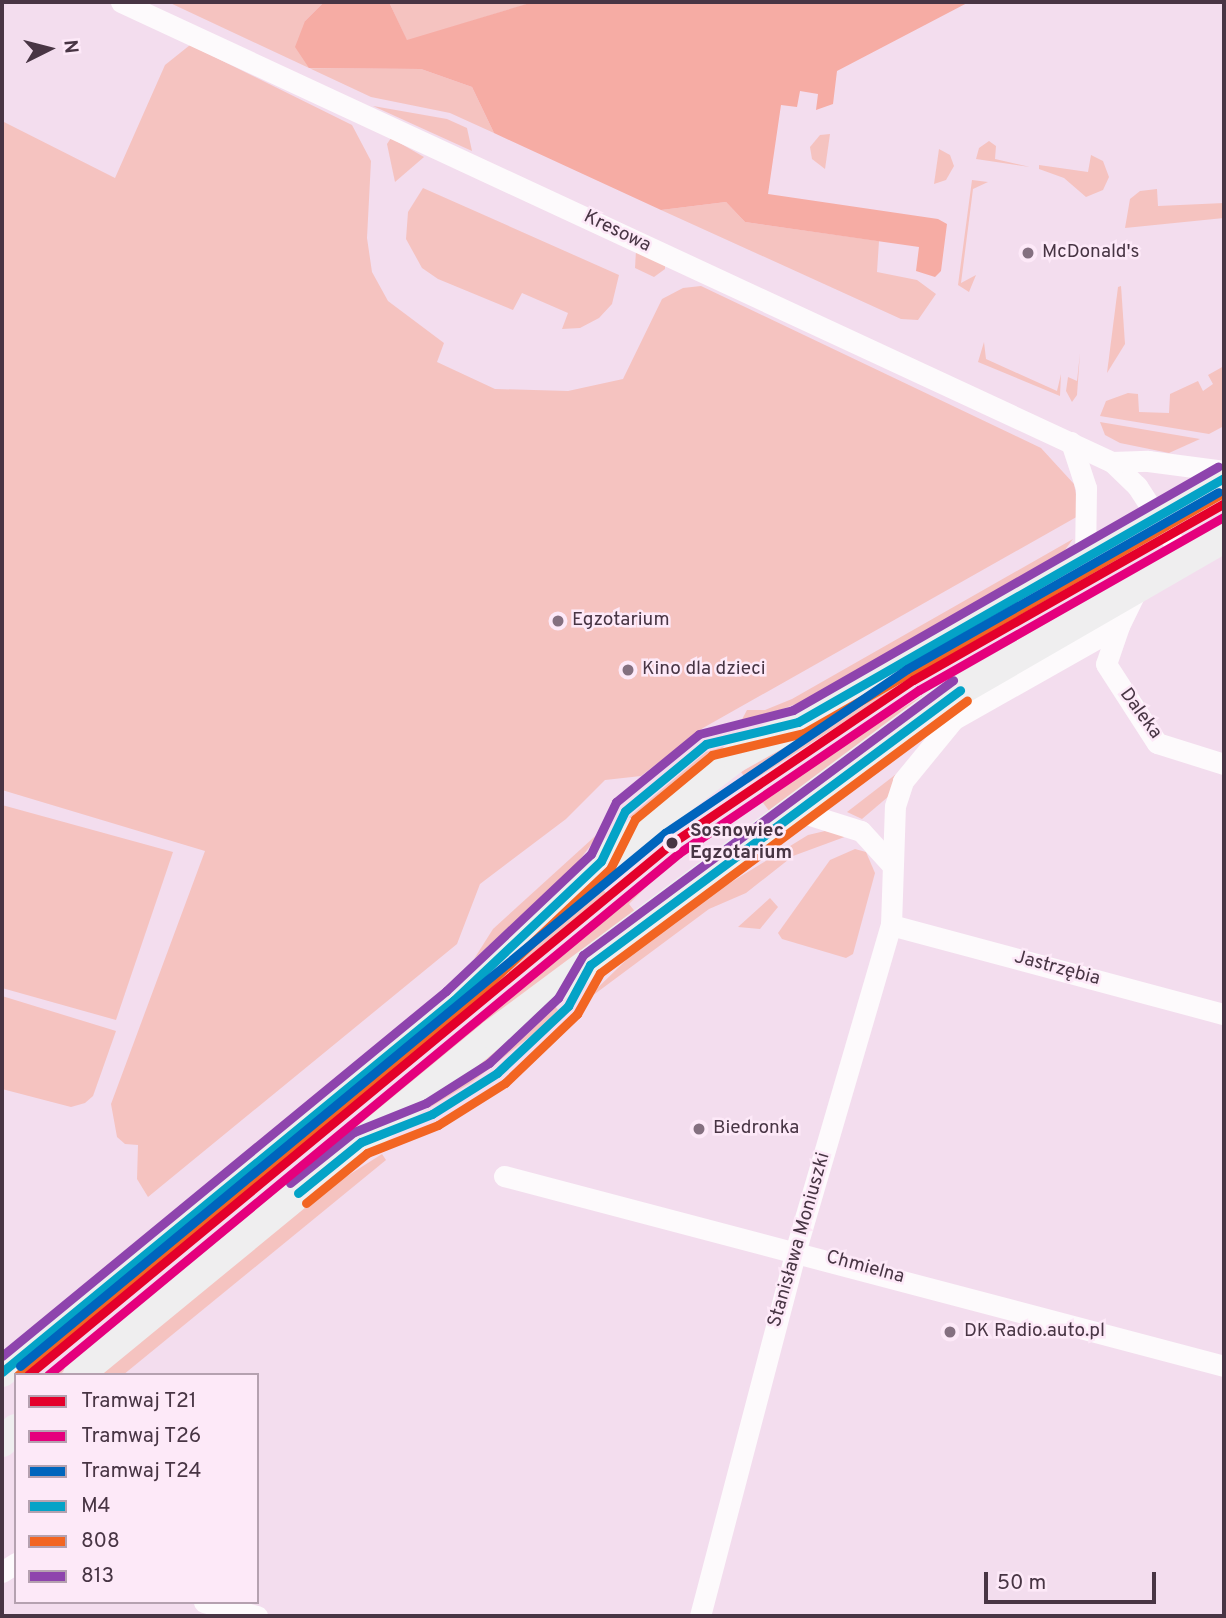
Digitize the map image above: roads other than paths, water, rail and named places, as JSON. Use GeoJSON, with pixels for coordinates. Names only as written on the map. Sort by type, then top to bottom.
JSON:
{"type":"FeatureCollection","features":[{"type":"Feature","properties":{"kind":"main road"},"geometry":{"type":"LineString","coordinates":[[2,1372],[454,1000],[601,861],[726,764],[1224,478]]}},
{"type":"Feature","properties":{"kind":"main road"},"geometry":{"type":"LineString","coordinates":[[80,1373],[493,1034],[938,703],[1224,538]]}},
{"type":"Feature","properties":{"kind":"street","name":"Kresowa"},"geometry":{"type":"LineString","coordinates":[[121,2],[694,271],[1112,462]]}},
{"type":"Feature","properties":{"kind":"street"},"geometry":{"type":"LineString","coordinates":[[1071,442],[1086,488],[1085,560]]}},
{"type":"Feature","properties":{"kind":"street"},"geometry":{"type":"LineString","coordinates":[[1112,462],[1148,461],[1224,471]]}},
{"type":"Feature","properties":{"kind":"street"},"geometry":{"type":"LineString","coordinates":[[1112,462],[1137,486],[1185,560]]}},
{"type":"Feature","properties":{"kind":"street"},"geometry":{"type":"LineString","coordinates":[[1119,626],[1137,589]]}},
{"type":"Feature","properties":{"kind":"street","name":"Daleka"},"geometry":{"type":"LineString","coordinates":[[1119,626],[1106,664],[1157,743],[1224,764]]}},
{"type":"Feature","properties":{"kind":"street","name":"Stanisława Moniuszki"},"geometry":{"type":"LineString","coordinates":[[700,1616],[796,1249],[891,925],[895,806],[904,781],[954,719],[1119,626]]}},
{"type":"Feature","properties":{"kind":"street"},"geometry":{"type":"LineString","coordinates":[[794,810],[861,831],[891,864]]}},
{"type":"Feature","properties":{"kind":"street","name":"Jastrzębia"},"geometry":{"type":"LineString","coordinates":[[891,925],[1224,1014]]}},
{"type":"Feature","properties":{"kind":"street","name":"Chmielna"},"geometry":{"type":"LineString","coordinates":[[504,1176],[796,1249],[1224,1366]]}},
{"type":"Feature","properties":{"kind":"street"},"geometry":{"type":"LineString","coordinates":[[212,1604],[257,1616]]}},
{"type":"Feature","properties":{"kind":"tram line","name":"T24"},"geometry":{"type":"LineString","coordinates":[[20,1366],[665,833],[907,669],[1218,492]]}},
{"type":"Feature","properties":{"kind":"tram line","name":"T21"},"geometry":{"type":"LineString","coordinates":[[30,1373],[672,843],[913,680],[1224,503]]}},
{"type":"Feature","properties":{"kind":"tram line","name":"T26"},"geometry":{"type":"LineString","coordinates":[[50,1373],[679,853],[919,690],[1224,517]]}},
{"type":"Feature","properties":{"kind":"place","name":"McDonald's"},"geometry":{"type":"Point","coordinates":[1028,253]}},
{"type":"Feature","properties":{"kind":"place","name":"Egzotarium"},"geometry":{"type":"Point","coordinates":[558,621]}},
{"type":"Feature","properties":{"kind":"place","name":"Kino dla dzieci"},"geometry":{"type":"Point","coordinates":[628,670]}},
{"type":"Feature","properties":{"kind":"place","name":"Sosnowiec Egzotarium"},"geometry":{"type":"Point","coordinates":[672,843]}},
{"type":"Feature","properties":{"kind":"place","name":"Biedronka"},"geometry":{"type":"Point","coordinates":[699,1129]}},
{"type":"Feature","properties":{"kind":"place","name":"DK Radio.auto.pl"},"geometry":{"type":"Point","coordinates":[950,1332]}}]}
